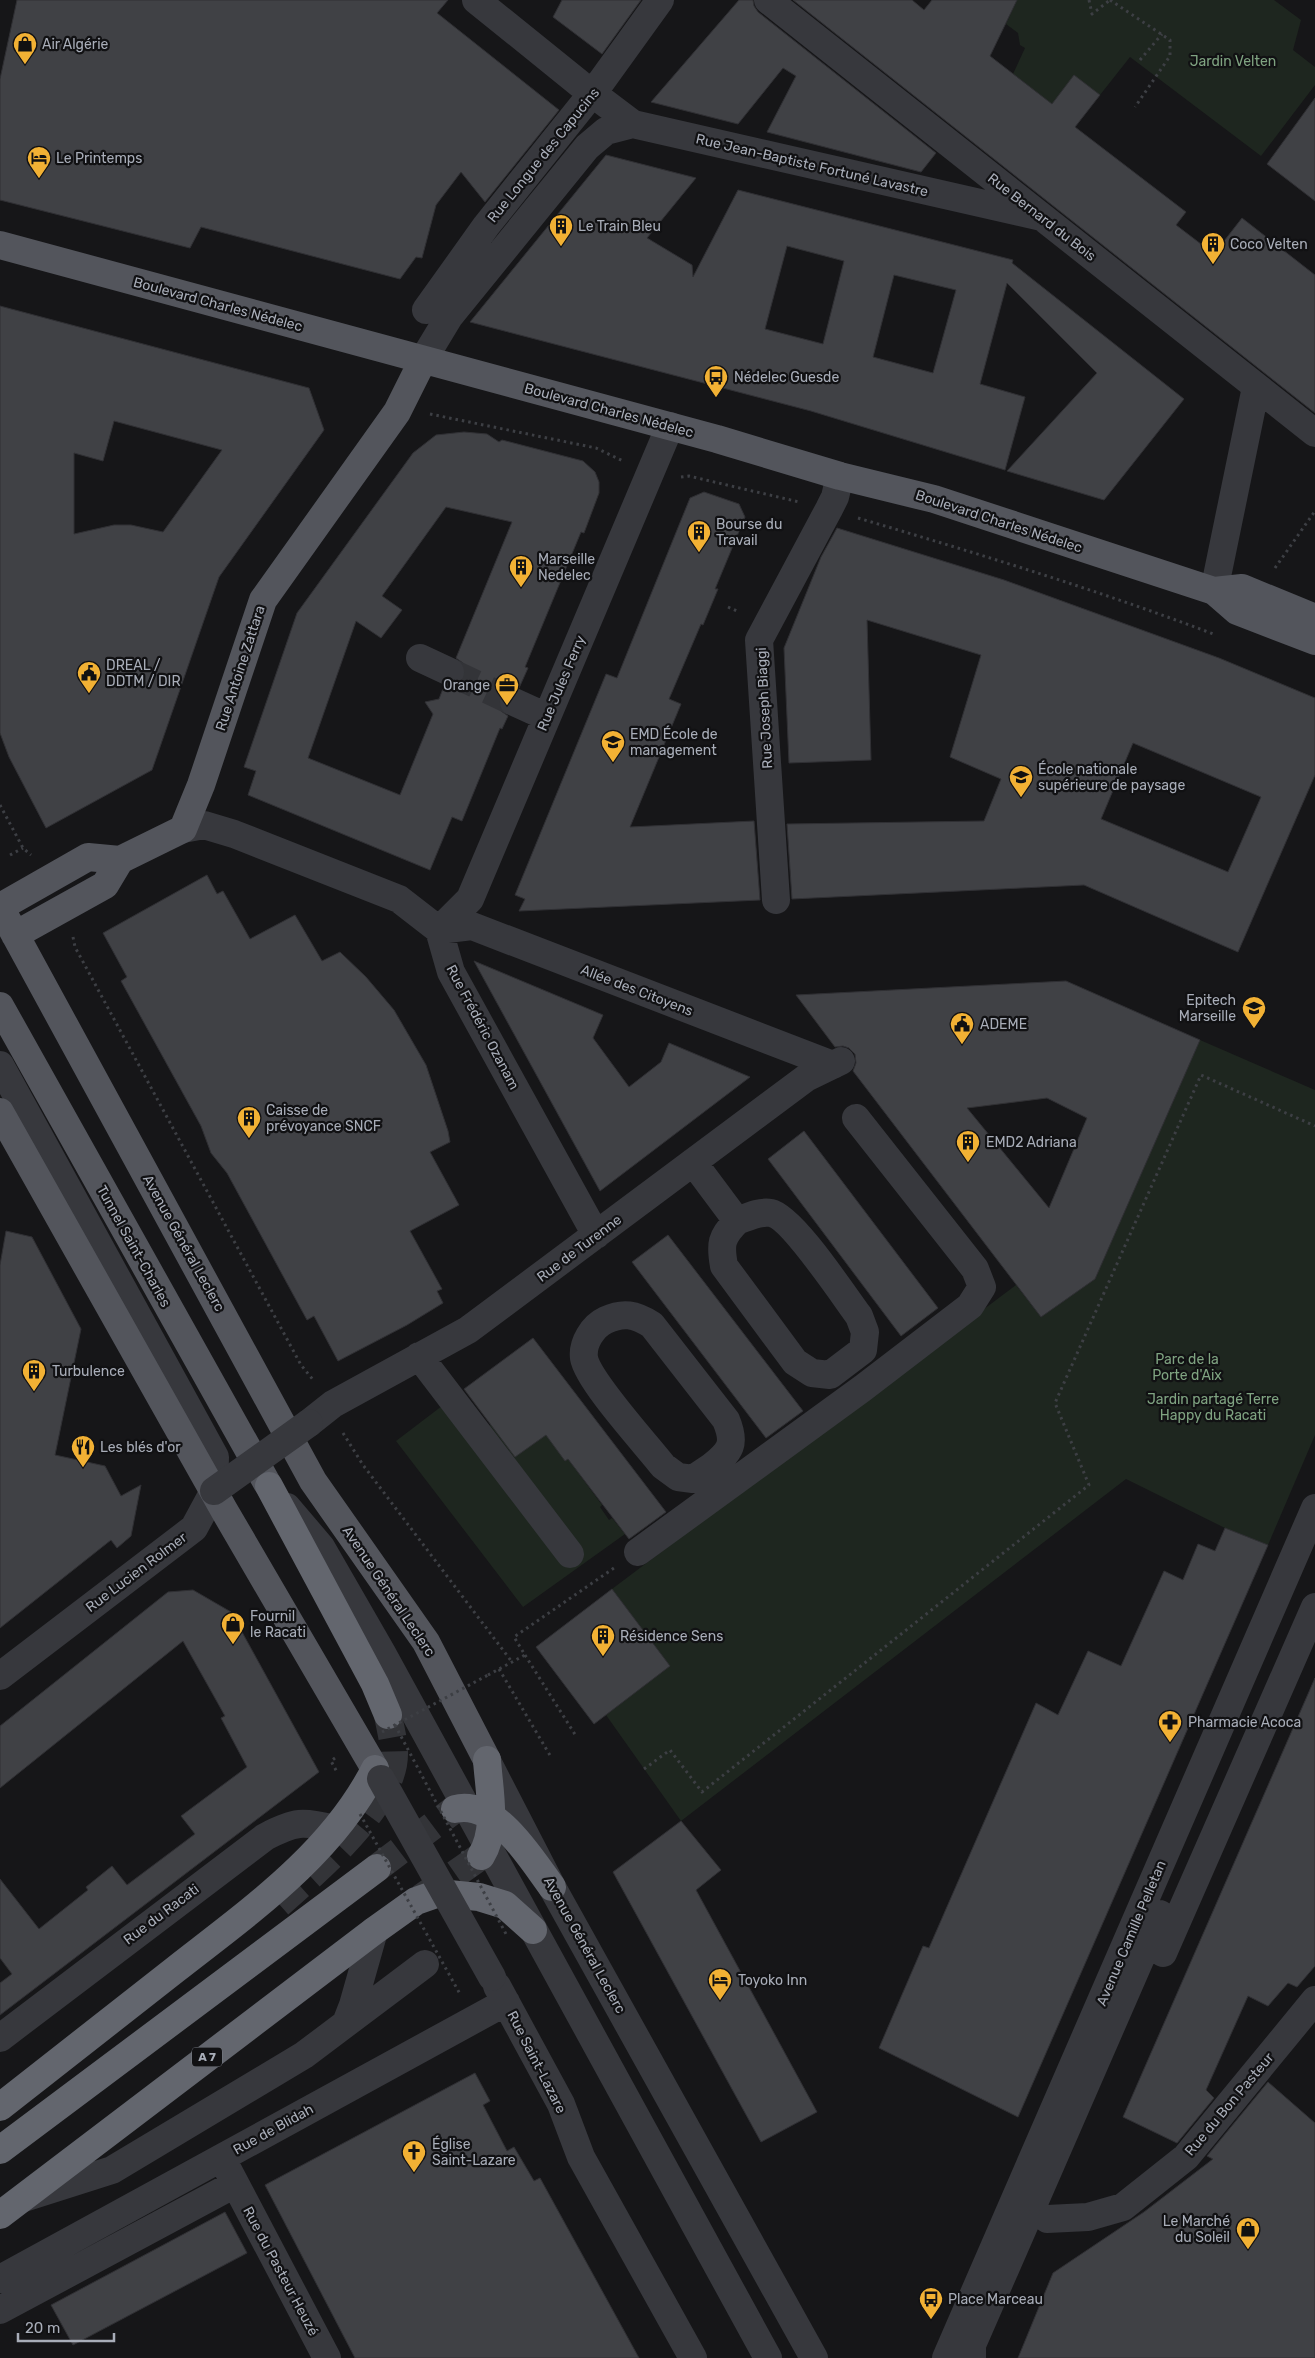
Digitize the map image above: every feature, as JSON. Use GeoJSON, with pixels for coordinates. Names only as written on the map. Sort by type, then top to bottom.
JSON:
{"type":"FeatureCollection","features":[{"type":"Feature","properties":{"kind":"highway"},"geometry":{"type":"LineString","coordinates":[[269,1486],[375,1684],[388,1724]]}},
{"type":"Feature","properties":{"kind":"highway"},"geometry":{"type":"LineString","coordinates":[[484,1851],[491,1817],[487,1760]]}},
{"type":"Feature","properties":{"kind":"highway"},"geometry":{"type":"LineString","coordinates":[[0,2107],[265,1900],[310,1857],[335,1829],[378,1774]]}},
{"type":"Feature","properties":{"kind":"highway"},"geometry":{"type":"LineString","coordinates":[[461,1807],[491,1817],[514,1836],[552,1887]]}},
{"type":"Feature","properties":{"kind":"highway"},"geometry":{"type":"LineString","coordinates":[[0,2150],[377,1868]]}},
{"type":"Feature","properties":{"kind":"highway","name":"A 7"},"geometry":{"type":"LineString","coordinates":[[0,2215],[416,1901],[439,1893],[479,1897],[505,1905],[533,1930]]}},
{"type":"Feature","properties":{"kind":"highway"},"geometry":{"type":"LineString","coordinates":[[0,2128],[205,1966],[275,1908]]}},
{"type":"Feature","properties":{"kind":"main road","name":"Boulevard Charles Nédelec"},"geometry":{"type":"LineString","coordinates":[[0,245],[670,426],[840,476],[934,499],[1214,591],[1238,610],[1315,641]]}},
{"type":"Feature","properties":{"kind":"main road","name":"Rue Antoine Zattara"},"geometry":{"type":"LineString","coordinates":[[183,829],[201,785],[263,600],[397,412],[423,360]]}},
{"type":"Feature","properties":{"kind":"main road","name":"Boulevard Charles Nédelec"},"geometry":{"type":"LineString","coordinates":[[1214,591],[1242,588],[1315,618]]}},
{"type":"Feature","properties":{"kind":"main road"},"geometry":{"type":"LineString","coordinates":[[0,907],[88,857],[120,860],[183,829]]}},
{"type":"Feature","properties":{"kind":"main road"},"geometry":{"type":"LineString","coordinates":[[15,935],[105,885],[120,860]]}},
{"type":"Feature","properties":{"kind":"main road","name":"Avenue Général Leclerc"},"geometry":{"type":"LineString","coordinates":[[0,907],[314,1481],[426,1642],[487,1760]]}},
{"type":"Feature","properties":{"kind":"main road","name":"Tunnel Saint-Charles"},"geometry":{"type":"LineString","coordinates":[[0,1006],[269,1486]]}},
{"type":"Feature","properties":{"kind":"main road"},"geometry":{"type":"LineString","coordinates":[[0,1112],[214,1491],[378,1774]]}},
{"type":"Feature","properties":{"kind":"street"},"geometry":{"type":"LineString","coordinates":[[476,0],[633,124]]}},
{"type":"Feature","properties":{"kind":"street","name":"Rue Longue des Capucins"},"geometry":{"type":"LineString","coordinates":[[426,310],[486,226],[593,93],[660,0]]}},
{"type":"Feature","properties":{"kind":"street","name":"Rue Bernard du Bois"},"geometry":{"type":"LineString","coordinates":[[768,0],[1315,433]]}},
{"type":"Feature","properties":{"kind":"street","name":"Rue Jean-Baptiste Fortuné Lavastre"},"geometry":{"type":"LineString","coordinates":[[423,360],[449,317],[587,147],[606,131],[633,124],[1042,218]]}},
{"type":"Feature","properties":{"kind":"street"},"geometry":{"type":"LineString","coordinates":[[1214,591],[1256,387]]}},
{"type":"Feature","properties":{"kind":"street","name":"Rue Jules Ferry"},"geometry":{"type":"LineString","coordinates":[[439,930],[470,899],[670,426]]}},
{"type":"Feature","properties":{"kind":"street","name":"Rue Joseph Biaggi"},"geometry":{"type":"LineString","coordinates":[[776,900],[759,640],[835,497],[840,476]]}},
{"type":"Feature","properties":{"kind":"street"},"geometry":{"type":"LineString","coordinates":[[420,658],[450,672]]}},
{"type":"Feature","properties":{"kind":"street"},"geometry":{"type":"LineString","coordinates":[[514,702],[547,717]]}},
{"type":"Feature","properties":{"kind":"street"},"geometry":{"type":"LineString","coordinates":[[183,829],[204,825],[243,837],[399,899],[439,930]]}},
{"type":"Feature","properties":{"kind":"street","name":"Allée des Citoyens"},"geometry":{"type":"LineString","coordinates":[[439,930],[472,926],[837,1063]]}},
{"type":"Feature","properties":{"kind":"street","name":"Rue Frédéric Ozanam"},"geometry":{"type":"LineString","coordinates":[[439,930],[451,972],[596,1234]]}},
{"type":"Feature","properties":{"kind":"street","name":"Rue de Turenne"},"geometry":{"type":"LineString","coordinates":[[309,1423],[334,1404],[468,1330],[806,1078],[837,1063]]}},
{"type":"Feature","properties":{"kind":"street"},"geometry":{"type":"LineString","coordinates":[[0,1065],[216,1457],[214,1491]]}},
{"type":"Feature","properties":{"kind":"street"},"geometry":{"type":"LineString","coordinates":[[638,1552],[719,1477],[863,1388],[970,1306],[982,1287],[975,1269],[856,1118]]}},
{"type":"Feature","properties":{"kind":"street"},"geometry":{"type":"LineString","coordinates":[[693,1162],[737,1221]]}},
{"type":"Feature","properties":{"kind":"street"},"geometry":{"type":"LineString","coordinates":[[756,1213],[772,1213],[790,1225],[859,1316],[865,1332],[863,1350],[830,1375],[812,1373],[795,1362],[724,1266],[721,1249],[725,1233],[737,1221],[756,1213]]}},
{"type":"Feature","properties":{"kind":"street"},"geometry":{"type":"LineString","coordinates":[[620,1314],[638,1316],[652,1325],[726,1420],[732,1436],[719,1477],[678,1478],[663,1466],[591,1376],[584,1357],[588,1336],[603,1321],[620,1314]]}},
{"type":"Feature","properties":{"kind":"street"},"geometry":{"type":"LineString","coordinates":[[419,1356],[570,1554]]}},
{"type":"Feature","properties":{"kind":"street"},"geometry":{"type":"LineString","coordinates":[[846,1364],[863,1388]]}},
{"type":"Feature","properties":{"kind":"street","name":"Rue Lucien Rolmer"},"geometry":{"type":"LineString","coordinates":[[0,1676],[194,1528],[214,1491],[309,1423]]}},
{"type":"Feature","properties":{"kind":"street"},"geometry":{"type":"LineString","coordinates":[[269,1486],[321,1547],[484,1851],[533,1930],[768,2358]]}},
{"type":"Feature","properties":{"kind":"street","name":"Avenue Camille Pelletan"},"geometry":{"type":"LineString","coordinates":[[946,2358],[1315,1508]]}},
{"type":"Feature","properties":{"kind":"street","name":"Avenue Camille Pelletan"},"geometry":{"type":"LineString","coordinates":[[972,2358],[972,2345],[1117,2016],[1315,1550]]}},
{"type":"Feature","properties":{"kind":"street"},"geometry":{"type":"LineString","coordinates":[[982,2358],[1047,2219],[1309,1638],[1315,1607]]}},
{"type":"Feature","properties":{"kind":"street","name":"Avenue Général Leclerc"},"geometry":{"type":"LineString","coordinates":[[487,1760],[552,1887],[814,2358]]}},
{"type":"Feature","properties":{"kind":"street","name":"Rue Saint-Lazare"},"geometry":{"type":"LineString","coordinates":[[378,1774],[561,2104],[581,2158],[692,2358]]}},
{"type":"Feature","properties":{"kind":"street","name":"Rue du Racati"},"geometry":{"type":"LineString","coordinates":[[0,2038],[265,1837],[283,1828],[305,1822],[335,1829]]}},
{"type":"Feature","properties":{"kind":"street"},"geometry":{"type":"LineString","coordinates":[[346,2023],[374,1931]]}},
{"type":"Feature","properties":{"kind":"street"},"geometry":{"type":"LineString","coordinates":[[23,2198],[112,2170],[304,2055],[425,1964]]}},
{"type":"Feature","properties":{"kind":"street","name":"Rue du Bon Pasteur"},"geometry":{"type":"LineString","coordinates":[[1047,2219],[1088,2217],[1122,2207],[1186,2157],[1315,2000]]}},
{"type":"Feature","properties":{"kind":"street","name":"Rue de Blidah"},"geometry":{"type":"LineString","coordinates":[[235,2184],[221,2158],[506,2002]]}},
{"type":"Feature","properties":{"kind":"street"},"geometry":{"type":"LineString","coordinates":[[0,2279],[221,2158]]}},
{"type":"Feature","properties":{"kind":"street"},"geometry":{"type":"LineString","coordinates":[[0,2310],[235,2184]]}},
{"type":"Feature","properties":{"kind":"street","name":"Rue du Pasteur Heuzé"},"geometry":{"type":"LineString","coordinates":[[235,2184],[327,2358]]}},
{"type":"Feature","properties":{"kind":"path"},"geometry":{"type":"LineString","coordinates":[[1089,0],[1092,14],[1110,0],[1170,40],[1170,56],[1135,107]]}},
{"type":"Feature","properties":{"kind":"path"},"geometry":{"type":"LineString","coordinates":[[1140,60],[1162,34]]}},
{"type":"Feature","properties":{"kind":"path"},"geometry":{"type":"LineString","coordinates":[[397,412],[422,413],[596,448],[628,464]]}},
{"type":"Feature","properties":{"kind":"path"},"geometry":{"type":"LineString","coordinates":[[1264,597],[1276,565],[1315,511]]}},
{"type":"Feature","properties":{"kind":"path"},"geometry":{"type":"LineString","coordinates":[[1034,571],[1150,610],[1218,636]]}},
{"type":"Feature","properties":{"kind":"path"},"geometry":{"type":"LineString","coordinates":[[728,607],[739,612]]}},
{"type":"Feature","properties":{"kind":"path"},"geometry":{"type":"LineString","coordinates":[[0,805],[23,848],[32,857]]}},
{"type":"Feature","properties":{"kind":"path"},"geometry":{"type":"LineString","coordinates":[[10,855],[23,848]]}},
{"type":"Feature","properties":{"kind":"path"},"geometry":{"type":"LineString","coordinates":[[73,935],[75,947],[296,1356],[319,1386]]}},
{"type":"Feature","properties":{"kind":"path"},"geometry":{"type":"LineString","coordinates":[[644,1769],[670,1750],[702,1792],[1089,1486],[1055,1403],[1201,1075],[1315,1126]]}},
{"type":"Feature","properties":{"kind":"path"},"geometry":{"type":"LineString","coordinates":[[338,1425],[363,1465],[512,1662]]}},
{"type":"Feature","properties":{"kind":"path"},"geometry":{"type":"LineString","coordinates":[[576,1736],[514,1637],[638,1552]]}},
{"type":"Feature","properties":{"kind":"path"},"geometry":{"type":"LineString","coordinates":[[507,1937],[388,1724],[525,1655]]}},
{"type":"Feature","properties":{"kind":"path"},"geometry":{"type":"LineString","coordinates":[[499,1669],[551,1757]]}},
{"type":"Feature","properties":{"kind":"path"},"geometry":{"type":"LineString","coordinates":[[360,1814],[460,1994]]}},
{"type":"Feature","properties":{"kind":"green space","name":"Jardin Velten"},"geometry":{"type":"Polygon","coordinates":[[[1017,0],[1274,0],[1301,20],[1293,50],[1315,67],[1315,85],[1261,156],[1130,57],[1100,95],[1052,104],[1013,74],[1025,48],[1020,45],[1018,33],[1006,24],[1017,0]]]}},
{"type":"Feature","properties":{"kind":"green space","name":"Parc de la Porte d'Aix"},"geometry":{"type":"Polygon","coordinates":[[[1200,1040],[1315,1090],[1315,1435],[1268,1545],[1225,1528],[1126,1479],[681,1821],[606,1715],[670,1666],[612,1589],[1016,1285],[1041,1317],[1095,1279],[1200,1040]]]}},
{"type":"Feature","properties":{"kind":"green space"},"geometry":{"type":"Polygon","coordinates":[[[459,1393],[486,1428],[500,1418],[548,1434],[565,1461],[568,1459],[602,1505],[600,1507],[609,1520],[612,1518],[625,1534],[523,1607],[396,1441],[459,1393]]]}},
{"type":"Feature","properties":{"kind":"building"},"geometry":{"type":"Polygon","coordinates":[[[17,0],[448,0],[437,13],[559,110],[485,202],[461,172],[436,205],[422,258],[416,257],[400,279],[201,227],[190,248],[0,200],[0,79],[17,0]]]}},
{"type":"Feature","properties":{"kind":"building"},"geometry":{"type":"Polygon","coordinates":[[[562,0],[641,0],[602,54],[553,17],[562,0]]]}},
{"type":"Feature","properties":{"kind":"building"},"geometry":{"type":"Polygon","coordinates":[[[739,0],[753,0],[758,12],[936,153],[921,172],[767,132],[796,76],[783,68],[738,124],[651,102],[739,0]]]}},
{"type":"Feature","properties":{"kind":"building"},"geometry":{"type":"Polygon","coordinates":[[[793,0],[912,0],[924,10],[932,0],[1017,0],[990,56],[1052,104],[1074,75],[1100,95],[1075,127],[1186,212],[1176,225],[1214,254],[1242,218],[1315,275],[1315,413],[793,0]]]}},
{"type":"Feature","properties":{"kind":"building"},"geometry":{"type":"Polygon","coordinates":[[[1315,98],[1315,201],[1267,164],[1315,98]]]}},
{"type":"Feature","properties":{"kind":"building"},"geometry":{"type":"Polygon","coordinates":[[[606,155],[696,178],[647,238],[692,265],[693,277],[738,190],[1013,260],[1012,263],[1184,399],[1104,500],[1007,471],[1097,373],[1007,283],[980,384],[1025,397],[1005,470],[811,411],[470,322],[606,155]],[[787,246],[765,329],[823,344],[844,261],[787,246]],[[894,275],[873,357],[933,373],[956,290],[894,275]]]}},
{"type":"Feature","properties":{"kind":"building"},"geometry":{"type":"Polygon","coordinates":[[[0,306],[309,388],[324,430],[219,577],[152,770],[46,828],[9,757],[0,733],[0,306]],[[114,421],[103,461],[74,453],[74,534],[114,525],[131,525],[163,532],[222,450],[114,421]]]}},
{"type":"Feature","properties":{"kind":"building"},"geometry":{"type":"Polygon","coordinates":[[[464,432],[487,434],[499,442],[502,440],[583,461],[595,472],[599,482],[599,493],[584,533],[581,532],[525,667],[528,668],[519,688],[505,689],[500,696],[498,703],[501,711],[508,716],[502,729],[500,728],[462,821],[452,817],[430,870],[248,795],[256,771],[244,767],[297,613],[413,453],[436,435],[464,432]],[[446,507],[382,596],[402,610],[381,638],[356,621],[308,758],[400,795],[433,714],[425,702],[439,699],[444,686],[452,687],[459,685],[464,678],[466,671],[463,663],[456,658],[512,522],[446,507]]]}},
{"type":"Feature","properties":{"kind":"building","name":"EMD École de management"},"geometry":{"type":"Polygon","coordinates":[[[704,492],[739,504],[745,517],[715,589],[718,589],[703,625],[701,624],[669,699],[681,704],[630,827],[754,821],[760,900],[519,911],[525,899],[515,895],[606,674],[617,678],[690,498],[704,492]]]}},
{"type":"Feature","properties":{"kind":"building"},"geometry":{"type":"Polygon","coordinates":[[[837,528],[1004,580],[1219,658],[1315,698],[1315,775],[1238,952],[1084,885],[792,899],[787,824],[984,821],[1001,779],[950,757],[981,655],[867,620],[871,760],[789,763],[784,648],[821,557],[837,528]],[[1133,743],[1101,819],[1228,872],[1261,797],[1133,743]]]}},
{"type":"Feature","properties":{"kind":"building"},"geometry":{"type":"Polygon","coordinates":[[[207,875],[217,894],[223,891],[250,939],[295,915],[322,961],[340,952],[366,977],[394,1010],[426,1065],[448,1131],[450,1142],[430,1152],[459,1205],[410,1231],[442,1289],[437,1291],[443,1303],[407,1325],[338,1361],[314,1316],[307,1320],[227,1173],[211,1153],[201,1126],[121,981],[127,977],[103,933],[207,875]]]}},
{"type":"Feature","properties":{"kind":"building"},"geometry":{"type":"Polygon","coordinates":[[[474,961],[603,1015],[593,1038],[629,1087],[661,1062],[669,1043],[750,1077],[600,1191],[474,961]]]}},
{"type":"Feature","properties":{"kind":"building","name":"EMD2 Adriana"},"geometry":{"type":"Polygon","coordinates":[[[1066,981],[1200,1040],[1095,1279],[1041,1317],[853,1071],[856,1063],[855,1054],[849,1048],[843,1046],[835,1047],[796,995],[1066,981]],[[1047,1098],[967,1108],[1049,1208],[1087,1118],[1047,1098]]]}},
{"type":"Feature","properties":{"kind":"building"},"geometry":{"type":"Polygon","coordinates":[[[804,1131],[938,1308],[901,1336],[768,1159],[804,1131]]]}},
{"type":"Feature","properties":{"kind":"building"},"geometry":{"type":"Polygon","coordinates":[[[6,1231],[32,1237],[81,1329],[55,1455],[105,1466],[121,1496],[141,1485],[131,1536],[117,1548],[111,1540],[0,1628],[0,1265],[6,1231]]]}},
{"type":"Feature","properties":{"kind":"building"},"geometry":{"type":"Polygon","coordinates":[[[668,1235],[803,1411],[766,1438],[632,1262],[668,1235]]]}},
{"type":"Feature","properties":{"kind":"building"},"geometry":{"type":"Polygon","coordinates":[[[533,1338],[666,1512],[629,1539],[568,1459],[565,1461],[546,1435],[515,1457],[464,1389],[533,1338]]]}},
{"type":"Feature","properties":{"kind":"building"},"geometry":{"type":"Polygon","coordinates":[[[1225,1528],[1268,1545],[1018,2117],[879,2048],[923,1946],[929,1948],[1036,1703],[1058,1715],[1088,1651],[1121,1666],[1164,1571],[1183,1580],[1198,1544],[1215,1551],[1225,1528]]]}},
{"type":"Feature","properties":{"kind":"building","name":"Résidence Sens"},"geometry":{"type":"Polygon","coordinates":[[[612,1589],[670,1666],[594,1724],[536,1647],[612,1589]]]}},
{"type":"Feature","properties":{"kind":"building"},"geometry":{"type":"Polygon","coordinates":[[[193,1590],[231,1612],[319,1772],[0,2015],[0,1983],[12,1974],[0,1958],[0,1879],[39,1929],[88,1890],[86,1887],[112,1866],[127,1885],[195,1834],[181,1816],[247,1767],[221,1718],[225,1716],[183,1641],[0,1788],[0,1726],[168,1592],[193,1590]]]}},
{"type":"Feature","properties":{"kind":"building"},"geometry":{"type":"Polygon","coordinates":[[[1315,1678],[1315,1966],[1297,1987],[1288,1983],[1268,2006],[1248,1996],[1206,2090],[1214,2098],[1177,2143],[1123,2117],[1315,1678]]]}},
{"type":"Feature","properties":{"kind":"building","name":"Toyoko Inn"},"geometry":{"type":"Polygon","coordinates":[[[681,1821],[721,1870],[696,1890],[817,2112],[761,2142],[613,1872],[681,1821]]]}},
{"type":"Feature","properties":{"kind":"building"},"geometry":{"type":"Polygon","coordinates":[[[475,2073],[490,2101],[483,2105],[507,2151],[514,2147],[534,2181],[540,2178],[639,2358],[355,2358],[265,2185],[475,2073]]]}},
{"type":"Feature","properties":{"kind":"building"},"geometry":{"type":"Polygon","coordinates":[[[1268,2082],[1315,2123],[1315,2358],[1018,2358],[1053,2273],[1144,2212],[1213,2159],[1207,2156],[1268,2082]]]}},
{"type":"Feature","properties":{"kind":"building"},"geometry":{"type":"Polygon","coordinates":[[[225,2212],[247,2253],[73,2345],[51,2305],[225,2212]]]}},
{"type":"Feature","properties":{"kind":"tunnel"},"geometry":{"type":"LineString","coordinates":[[450,672],[514,702]]}},
{"type":"Feature","properties":{"kind":"tunnel"},"geometry":{"type":"LineString","coordinates":[[279,1904],[313,1874],[351,1836],[382,1794],[391,1773],[394,1753],[388,1715]]}},
{"type":"Feature","properties":{"kind":"tunnel"},"geometry":{"type":"LineString","coordinates":[[377,1868],[455,1809]]}},
{"type":"Feature","properties":{"kind":"tunnel"},"geometry":{"type":"LineString","coordinates":[[421,1898],[481,1856]]}},
{"type":"Feature","properties":{"kind":"place","name":"Air Algérie"},"geometry":{"type":"Point","coordinates":[25,65]}},
{"type":"Feature","properties":{"kind":"place","name":"Le Printemps"},"geometry":{"type":"Point","coordinates":[39,179]}},
{"type":"Feature","properties":{"kind":"place","name":"Le Train Bleu"},"geometry":{"type":"Point","coordinates":[561,247]}},
{"type":"Feature","properties":{"kind":"place","name":"Coco Velten"},"geometry":{"type":"Point","coordinates":[1213,265]}},
{"type":"Feature","properties":{"kind":"place","name":"Nédelec Guesde"},"geometry":{"type":"Point","coordinates":[716,398]}},
{"type":"Feature","properties":{"kind":"place","name":"Bourse du Travail"},"geometry":{"type":"Point","coordinates":[699,553]}},
{"type":"Feature","properties":{"kind":"place","name":"Marseille Nedelec"},"geometry":{"type":"Point","coordinates":[521,588]}},
{"type":"Feature","properties":{"kind":"place","name":"DREAL / DDTM / DIR"},"geometry":{"type":"Point","coordinates":[89,694]}},
{"type":"Feature","properties":{"kind":"place","name":"Orange"},"geometry":{"type":"Point","coordinates":[507,706]}},
{"type":"Feature","properties":{"kind":"place","name":"EMD École de management"},"geometry":{"type":"Point","coordinates":[613,763]}},
{"type":"Feature","properties":{"kind":"place","name":"École nationale supérieure de paysage"},"geometry":{"type":"Point","coordinates":[1021,798]}},
{"type":"Feature","properties":{"kind":"place","name":"Epitech Marseille"},"geometry":{"type":"Point","coordinates":[1254,1029]}},
{"type":"Feature","properties":{"kind":"place","name":"ADEME"},"geometry":{"type":"Point","coordinates":[962,1045]}},
{"type":"Feature","properties":{"kind":"place","name":"Caisse de prévoyance SNCF"},"geometry":{"type":"Point","coordinates":[249,1139]}},
{"type":"Feature","properties":{"kind":"place","name":"EMD2 Adriana"},"geometry":{"type":"Point","coordinates":[968,1163]}},
{"type":"Feature","properties":{"kind":"place","name":"Turbulence"},"geometry":{"type":"Point","coordinates":[34,1392]}},
{"type":"Feature","properties":{"kind":"place","name":"Les blés d'or"},"geometry":{"type":"Point","coordinates":[83,1468]}},
{"type":"Feature","properties":{"kind":"place","name":"Fournil le Racati"},"geometry":{"type":"Point","coordinates":[233,1645]}},
{"type":"Feature","properties":{"kind":"place","name":"Résidence Sens"},"geometry":{"type":"Point","coordinates":[603,1657]}},
{"type":"Feature","properties":{"kind":"place","name":"Pharmacie Acoca"},"geometry":{"type":"Point","coordinates":[1170,1743]}},
{"type":"Feature","properties":{"kind":"place","name":"Toyoko Inn"},"geometry":{"type":"Point","coordinates":[720,2001]}},
{"type":"Feature","properties":{"kind":"place","name":"Église Saint-Lazare"},"geometry":{"type":"Point","coordinates":[414,2173]}},
{"type":"Feature","properties":{"kind":"place","name":"Le Marché du Soleil"},"geometry":{"type":"Point","coordinates":[1248,2250]}},
{"type":"Feature","properties":{"kind":"place","name":"Place Marceau"},"geometry":{"type":"Point","coordinates":[931,2320]}},
{"type":"Feature","properties":{"kind":"park label","name":"Jardin partagé Terre Happy du Racati"},"geometry":{"type":"Point","coordinates":[1213,1408]}}]}
